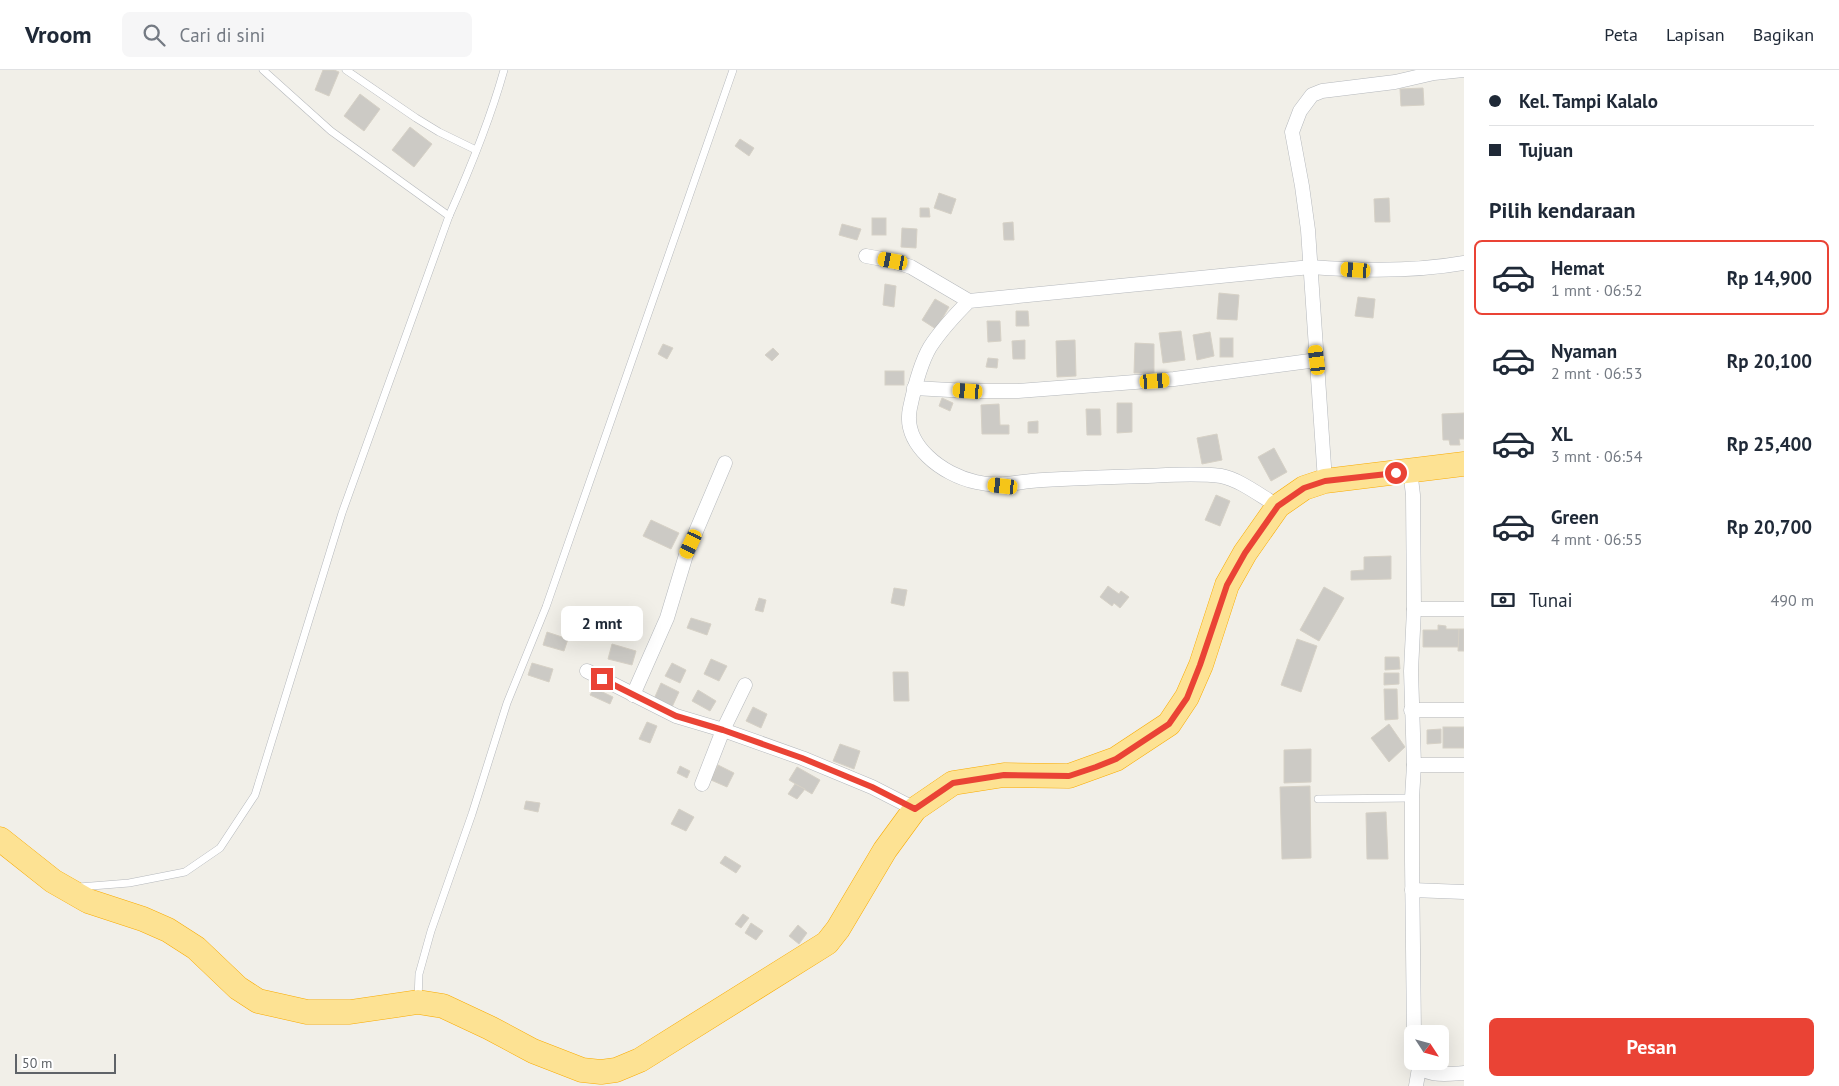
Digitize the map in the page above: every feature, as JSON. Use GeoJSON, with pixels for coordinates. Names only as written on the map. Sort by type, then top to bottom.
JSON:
{"type":"FeatureCollection","features":[{"type":"Feature","properties":{"kind":"highway"},"geometry":{"type":"LineString","coordinates":[[0,839],[63,888],[88,901],[143,919],[168,930],[196,948],[238,988],[258,1001],[307,1012],[350,1012],[418,1002],[444,1006],[533,1051],[582,1070],[601,1072],[616,1070],[640,1060],[827,943],[838,929],[885,850],[915,809],[953,783],[1004,775],[1069,776],[1116,759],[1169,724],[1187,698],[1227,585],[1245,553],[1278,506],[1304,488],[1325,481],[1464,464]]}},
{"type":"Feature","properties":{"kind":"street"},"geometry":{"type":"LineString","coordinates":[[1325,481],[1311,267],[1302,186],[1292,132],[1300,111],[1312,95],[1322,91],[1395,82],[1434,73],[1464,70]]}},
{"type":"Feature","properties":{"kind":"street"},"geometry":{"type":"LineString","coordinates":[[866,256],[893,261],[911,267],[969,301],[1311,267],[1356,270],[1404,269],[1464,263]]}},
{"type":"Feature","properties":{"kind":"street"},"geometry":{"type":"LineString","coordinates":[[969,301],[949,322],[929,348],[914,388],[908,415],[910,429],[918,445],[934,463],[959,477],[976,483],[1003,486],[1036,480],[1164,475],[1223,476],[1246,486],[1278,506]]}},
{"type":"Feature","properties":{"kind":"street"},"geometry":{"type":"LineString","coordinates":[[914,388],[1018,391],[1174,379],[1317,360]]}},
{"type":"Feature","properties":{"kind":"street"},"geometry":{"type":"LineString","coordinates":[[633,695],[667,618],[686,556],[725,463]]}},
{"type":"Feature","properties":{"kind":"street"},"geometry":{"type":"LineString","coordinates":[[1410,470],[1413,495],[1414,610],[1411,710],[1414,766],[1412,798],[1414,1025]]}},
{"type":"Feature","properties":{"kind":"street"},"geometry":{"type":"LineString","coordinates":[[1414,610],[1464,609]]}},
{"type":"Feature","properties":{"kind":"street"},"geometry":{"type":"LineString","coordinates":[[587,671],[676,716],[767,744],[836,771],[915,809]]}},
{"type":"Feature","properties":{"kind":"street"},"geometry":{"type":"LineString","coordinates":[[702,784],[723,730],[745,685]]}},
{"type":"Feature","properties":{"kind":"street"},"geometry":{"type":"LineString","coordinates":[[1411,710],[1464,710]]}},
{"type":"Feature","properties":{"kind":"street"},"geometry":{"type":"LineString","coordinates":[[1414,766],[1464,766]]}},
{"type":"Feature","properties":{"kind":"street"},"geometry":{"type":"LineString","coordinates":[[1412,890],[1464,892]]}},
{"type":"Feature","properties":{"kind":"street"},"geometry":{"type":"LineString","coordinates":[[1416,1086],[1417,1070]]}},
{"type":"Feature","properties":{"kind":"street"},"geometry":{"type":"LineString","coordinates":[[1427,1070],[1434,1074],[1464,1073]]}},
{"type":"Feature","properties":{"kind":"lane"},"geometry":{"type":"LineString","coordinates":[[263,70],[331,131],[449,216]]}},
{"type":"Feature","properties":{"kind":"lane"},"geometry":{"type":"LineString","coordinates":[[346,70],[416,118],[439,132],[476,150]]}},
{"type":"Feature","properties":{"kind":"lane"},"geometry":{"type":"LineString","coordinates":[[63,888],[129,884],[185,872],[220,848],[255,795],[342,513],[449,216],[498,94],[504,70]]}},
{"type":"Feature","properties":{"kind":"lane"},"geometry":{"type":"LineString","coordinates":[[418,1002],[419,974],[431,931],[472,814],[507,703],[558,572],[733,70]]}},
{"type":"Feature","properties":{"kind":"lane"},"geometry":{"type":"LineString","coordinates":[[1318,799],[1412,798]]}},
{"type":"Feature","properties":{"kind":"building"},"geometry":{"type":"Polygon","coordinates":[[[323,70],[339,72],[329,96],[315,90],[323,70]]]}},
{"type":"Feature","properties":{"kind":"building"},"geometry":{"type":"Polygon","coordinates":[[[1423,88],[1424,105],[1401,106],[1400,89],[1423,88]]]}},
{"type":"Feature","properties":{"kind":"building"},"geometry":{"type":"Polygon","coordinates":[[[360,94],[380,109],[364,131],[344,116],[360,94]]]}},
{"type":"Feature","properties":{"kind":"building"},"geometry":{"type":"Polygon","coordinates":[[[410,127],[432,144],[414,167],[392,150],[410,127]]]}},
{"type":"Feature","properties":{"kind":"building"},"geometry":{"type":"Polygon","coordinates":[[[740,139],[754,148],[749,156],[735,146],[740,139]]]}},
{"type":"Feature","properties":{"kind":"building"},"geometry":{"type":"Polygon","coordinates":[[[939,193],[956,199],[951,214],[934,208],[939,193]]]}},
{"type":"Feature","properties":{"kind":"building"},"geometry":{"type":"Polygon","coordinates":[[[1389,198],[1390,222],[1375,222],[1374,199],[1389,198]]]}},
{"type":"Feature","properties":{"kind":"building"},"geometry":{"type":"Polygon","coordinates":[[[920,208],[929,208],[930,217],[920,217],[920,208]]]}},
{"type":"Feature","properties":{"kind":"building"},"geometry":{"type":"Polygon","coordinates":[[[872,218],[886,218],[886,235],[872,235],[872,218]]]}},
{"type":"Feature","properties":{"kind":"building"},"geometry":{"type":"Polygon","coordinates":[[[1013,222],[1014,240],[1004,240],[1003,223],[1013,222]]]}},
{"type":"Feature","properties":{"kind":"building"},"geometry":{"type":"Polygon","coordinates":[[[842,224],[861,229],[857,240],[839,235],[842,224]]]}},
{"type":"Feature","properties":{"kind":"building"},"geometry":{"type":"Polygon","coordinates":[[[902,228],[917,229],[916,248],[901,247],[902,228]]]}},
{"type":"Feature","properties":{"kind":"building"},"geometry":{"type":"Polygon","coordinates":[[[885,284],[896,286],[894,307],[883,305],[885,284]]]}},
{"type":"Feature","properties":{"kind":"building"},"geometry":{"type":"Polygon","coordinates":[[[1219,293],[1239,295],[1237,320],[1217,319],[1219,293]]]}},
{"type":"Feature","properties":{"kind":"building"},"geometry":{"type":"Polygon","coordinates":[[[1358,297],[1375,299],[1373,318],[1355,316],[1358,297]]]}},
{"type":"Feature","properties":{"kind":"building"},"geometry":{"type":"Polygon","coordinates":[[[935,299],[949,307],[936,329],[922,320],[935,299]]]}},
{"type":"Feature","properties":{"kind":"building"},"geometry":{"type":"Polygon","coordinates":[[[1016,311],[1028,311],[1029,326],[1016,326],[1016,311]]]}},
{"type":"Feature","properties":{"kind":"building"},"geometry":{"type":"Polygon","coordinates":[[[987,321],[1000,321],[1001,341],[988,342],[987,321]]]}},
{"type":"Feature","properties":{"kind":"building"},"geometry":{"type":"Polygon","coordinates":[[[1181,331],[1185,360],[1163,363],[1159,333],[1181,331]]]}},
{"type":"Feature","properties":{"kind":"building"},"geometry":{"type":"Polygon","coordinates":[[[1210,332],[1214,356],[1197,360],[1193,335],[1210,332]]]}},
{"type":"Feature","properties":{"kind":"building"},"geometry":{"type":"Polygon","coordinates":[[[1220,338],[1233,338],[1233,357],[1220,357],[1220,338]]]}},
{"type":"Feature","properties":{"kind":"building"},"geometry":{"type":"Polygon","coordinates":[[[1025,340],[1025,359],[1013,359],[1012,341],[1025,340]]]}},
{"type":"Feature","properties":{"kind":"building"},"geometry":{"type":"Polygon","coordinates":[[[1075,340],[1076,376],[1057,377],[1056,341],[1075,340]]]}},
{"type":"Feature","properties":{"kind":"building"},"geometry":{"type":"Polygon","coordinates":[[[1135,343],[1154,344],[1154,373],[1134,373],[1135,343]]]}},
{"type":"Feature","properties":{"kind":"building"},"geometry":{"type":"Polygon","coordinates":[[[663,344],[673,348],[667,359],[658,354],[663,344]]]}},
{"type":"Feature","properties":{"kind":"building"},"geometry":{"type":"Polygon","coordinates":[[[773,348],[779,354],[772,361],[765,355],[773,348]]]}},
{"type":"Feature","properties":{"kind":"building"},"geometry":{"type":"Polygon","coordinates":[[[988,358],[998,359],[997,368],[986,367],[988,358]]]}},
{"type":"Feature","properties":{"kind":"building"},"geometry":{"type":"Polygon","coordinates":[[[885,371],[904,371],[904,385],[885,385],[885,371]]]}},
{"type":"Feature","properties":{"kind":"building"},"geometry":{"type":"Polygon","coordinates":[[[942,398],[953,403],[950,411],[939,406],[942,398]]]}},
{"type":"Feature","properties":{"kind":"building"},"geometry":{"type":"Polygon","coordinates":[[[1117,403],[1132,403],[1132,432],[1117,433],[1117,403]]]}},
{"type":"Feature","properties":{"kind":"building"},"geometry":{"type":"Polygon","coordinates":[[[999,404],[1000,425],[1009,425],[1009,434],[982,434],[981,405],[999,404]]]}},
{"type":"Feature","properties":{"kind":"building"},"geometry":{"type":"Polygon","coordinates":[[[1086,409],[1100,409],[1101,435],[1087,435],[1086,409]]]}},
{"type":"Feature","properties":{"kind":"building"},"geometry":{"type":"Polygon","coordinates":[[[1464,413],[1464,439],[1459,439],[1460,445],[1450,445],[1449,440],[1443,440],[1442,414],[1464,413]]]}},
{"type":"Feature","properties":{"kind":"building"},"geometry":{"type":"Polygon","coordinates":[[[1038,421],[1038,433],[1028,433],[1028,422],[1038,421]]]}},
{"type":"Feature","properties":{"kind":"building"},"geometry":{"type":"Polygon","coordinates":[[[1217,434],[1222,460],[1202,464],[1197,438],[1217,434]]]}},
{"type":"Feature","properties":{"kind":"building"},"geometry":{"type":"Polygon","coordinates":[[[1274,448],[1287,472],[1271,481],[1258,457],[1274,448]]]}},
{"type":"Feature","properties":{"kind":"building"},"geometry":{"type":"Polygon","coordinates":[[[1216,495],[1230,501],[1220,526],[1205,520],[1216,495]]]}},
{"type":"Feature","properties":{"kind":"building"},"geometry":{"type":"Polygon","coordinates":[[[651,520],[679,533],[671,549],[643,536],[651,520]]]}},
{"type":"Feature","properties":{"kind":"building"},"geometry":{"type":"Polygon","coordinates":[[[1391,556],[1391,579],[1351,580],[1351,571],[1364,570],[1364,557],[1391,556]]]}},
{"type":"Feature","properties":{"kind":"building"},"geometry":{"type":"Polygon","coordinates":[[[1108,586],[1119,594],[1121,591],[1129,597],[1120,608],[1114,603],[1112,606],[1100,597],[1108,586]]]}},
{"type":"Feature","properties":{"kind":"building"},"geometry":{"type":"Polygon","coordinates":[[[1324,587],[1344,598],[1319,641],[1300,630],[1324,587]]]}},
{"type":"Feature","properties":{"kind":"building"},"geometry":{"type":"Polygon","coordinates":[[[894,588],[907,590],[904,606],[891,603],[894,588]]]}},
{"type":"Feature","properties":{"kind":"building"},"geometry":{"type":"Polygon","coordinates":[[[759,598],[766,600],[763,612],[755,610],[759,598]]]}},
{"type":"Feature","properties":{"kind":"building"},"geometry":{"type":"Polygon","coordinates":[[[691,618],[711,624],[707,635],[687,628],[691,618]]]}},
{"type":"Feature","properties":{"kind":"building"},"geometry":{"type":"Polygon","coordinates":[[[1438,625],[1446,626],[1446,629],[1459,629],[1459,647],[1423,647],[1423,630],[1438,630],[1438,625]]]}},
{"type":"Feature","properties":{"kind":"building"},"geometry":{"type":"Polygon","coordinates":[[[1459,629],[1464,629],[1464,651],[1458,651],[1459,629]]]}},
{"type":"Feature","properties":{"kind":"building"},"geometry":{"type":"Polygon","coordinates":[[[547,632],[568,639],[564,651],[543,645],[547,632]]]}},
{"type":"Feature","properties":{"kind":"building"},"geometry":{"type":"Polygon","coordinates":[[[1297,639],[1317,646],[1301,692],[1281,685],[1297,639]]]}},
{"type":"Feature","properties":{"kind":"building"},"geometry":{"type":"Polygon","coordinates":[[[612,644],[636,651],[632,665],[608,659],[612,644]]]}},
{"type":"Feature","properties":{"kind":"building"},"geometry":{"type":"Polygon","coordinates":[[[1385,657],[1399,657],[1400,669],[1385,670],[1385,657]]]}},
{"type":"Feature","properties":{"kind":"building"},"geometry":{"type":"Polygon","coordinates":[[[711,659],[727,666],[719,681],[704,674],[711,659]]]}},
{"type":"Feature","properties":{"kind":"building"},"geometry":{"type":"Polygon","coordinates":[[[532,663],[553,669],[549,682],[528,675],[532,663]]]}},
{"type":"Feature","properties":{"kind":"building"},"geometry":{"type":"Polygon","coordinates":[[[672,663],[686,670],[680,683],[665,676],[672,663]]]}},
{"type":"Feature","properties":{"kind":"building"},"geometry":{"type":"Polygon","coordinates":[[[893,672],[908,672],[909,701],[894,701],[893,672]]]}},
{"type":"Feature","properties":{"kind":"building"},"geometry":{"type":"Polygon","coordinates":[[[1384,673],[1399,673],[1399,684],[1384,685],[1384,673]]]}},
{"type":"Feature","properties":{"kind":"building"},"geometry":{"type":"Polygon","coordinates":[[[661,683],[679,692],[672,707],[654,699],[661,683]]]}},
{"type":"Feature","properties":{"kind":"building"},"geometry":{"type":"Polygon","coordinates":[[[594,688],[613,697],[610,704],[590,695],[594,688]]]}},
{"type":"Feature","properties":{"kind":"building"},"geometry":{"type":"Polygon","coordinates":[[[1384,689],[1397,689],[1398,719],[1385,720],[1384,689]]]}},
{"type":"Feature","properties":{"kind":"building"},"geometry":{"type":"Polygon","coordinates":[[[698,690],[716,701],[710,711],[692,701],[698,690]]]}},
{"type":"Feature","properties":{"kind":"building"},"geometry":{"type":"Polygon","coordinates":[[[753,707],[767,714],[761,728],[746,721],[753,707]]]}},
{"type":"Feature","properties":{"kind":"building"},"geometry":{"type":"Polygon","coordinates":[[[647,722],[657,726],[650,743],[639,739],[647,722]]]}},
{"type":"Feature","properties":{"kind":"building"},"geometry":{"type":"Polygon","coordinates":[[[1389,724],[1405,747],[1389,762],[1371,738],[1389,724]]]}},
{"type":"Feature","properties":{"kind":"building"},"geometry":{"type":"Polygon","coordinates":[[[1443,727],[1464,727],[1464,748],[1443,748],[1443,727]]]}},
{"type":"Feature","properties":{"kind":"building"},"geometry":{"type":"Polygon","coordinates":[[[1441,729],[1441,743],[1427,744],[1427,730],[1441,729]]]}},
{"type":"Feature","properties":{"kind":"building"},"geometry":{"type":"Polygon","coordinates":[[[840,744],[860,751],[854,769],[833,761],[840,744]]]}},
{"type":"Feature","properties":{"kind":"building"},"geometry":{"type":"Polygon","coordinates":[[[1311,749],[1311,782],[1284,783],[1284,750],[1311,749]]]}},
{"type":"Feature","properties":{"kind":"building"},"geometry":{"type":"Polygon","coordinates":[[[718,765],[734,773],[727,787],[711,780],[718,765]]]}},
{"type":"Feature","properties":{"kind":"building"},"geometry":{"type":"Polygon","coordinates":[[[680,766],[690,771],[687,778],[677,773],[680,766]]]}},
{"type":"Feature","properties":{"kind":"building"},"geometry":{"type":"Polygon","coordinates":[[[797,767],[820,780],[812,794],[789,780],[797,767]]]}},
{"type":"Feature","properties":{"kind":"building"},"geometry":{"type":"Polygon","coordinates":[[[795,784],[805,789],[797,799],[788,794],[795,784]]]}},
{"type":"Feature","properties":{"kind":"building"},"geometry":{"type":"Polygon","coordinates":[[[1310,786],[1311,858],[1282,859],[1280,787],[1310,786]]]}},
{"type":"Feature","properties":{"kind":"building"},"geometry":{"type":"Polygon","coordinates":[[[526,801],[540,803],[538,812],[524,809],[526,801]]]}},
{"type":"Feature","properties":{"kind":"building"},"geometry":{"type":"Polygon","coordinates":[[[679,809],[694,817],[686,831],[671,824],[679,809]]]}},
{"type":"Feature","properties":{"kind":"building"},"geometry":{"type":"Polygon","coordinates":[[[1386,812],[1388,859],[1367,859],[1366,813],[1386,812]]]}},
{"type":"Feature","properties":{"kind":"building"},"geometry":{"type":"Polygon","coordinates":[[[725,856],[741,866],[736,873],[720,863],[725,856]]]}},
{"type":"Feature","properties":{"kind":"building"},"geometry":{"type":"Polygon","coordinates":[[[743,914],[749,918],[741,928],[735,924],[743,914]]]}},
{"type":"Feature","properties":{"kind":"building"},"geometry":{"type":"Polygon","coordinates":[[[751,923],[763,931],[756,940],[745,933],[751,923]]]}},
{"type":"Feature","properties":{"kind":"building"},"geometry":{"type":"Polygon","coordinates":[[[798,925],[807,933],[799,944],[789,936],[798,925]]]}},
{"type":"Feature","properties":{"kind":"route"},"geometry":{"type":"LineString","coordinates":[[602,679],[676,716],[767,744],[829,768],[915,809],[953,783],[1004,775],[1069,776],[1116,759],[1169,724],[1187,698],[1227,585],[1245,553],[1278,506],[1304,488],[1325,481],[1396,473]]}}]}
